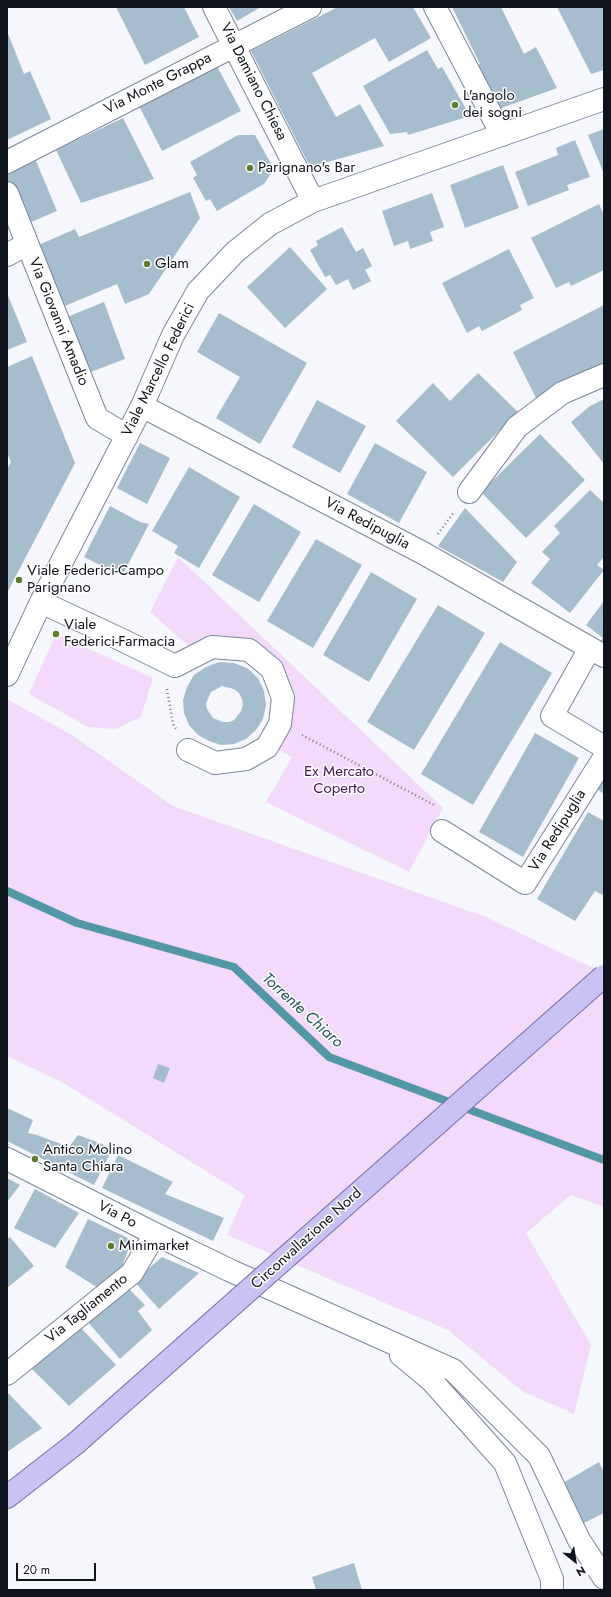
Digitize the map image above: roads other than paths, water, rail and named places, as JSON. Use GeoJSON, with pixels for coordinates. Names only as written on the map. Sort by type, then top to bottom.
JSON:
{"type":"FeatureCollection","features":[{"type":"Feature","properties":{"kind":"main road","name":"Circonvallazione Nord"},"geometry":{"type":"LineString","coordinates":[[7,1497],[75,1444],[604,976]]}},
{"type":"Feature","properties":{"kind":"street","name":"Via Damiano Chiesa"},"geometry":{"type":"LineString","coordinates":[[214,7],[313,201]]}},
{"type":"Feature","properties":{"kind":"street","name":"Via Monte Grappa"},"geometry":{"type":"LineString","coordinates":[[7,162],[310,7]]}},
{"type":"Feature","properties":{"kind":"street"},"geometry":{"type":"LineString","coordinates":[[435,7],[502,135]]}},
{"type":"Feature","properties":{"kind":"street","name":"Viale Marcello Federici"},"geometry":{"type":"LineString","coordinates":[[7,675],[41,602],[142,406],[173,335],[198,291],[235,252],[270,224],[313,201],[604,98]]}},
{"type":"Feature","properties":{"kind":"street","name":"Via Giovanni Amadio"},"geometry":{"type":"LineString","coordinates":[[7,193],[12,222],[27,244],[97,418],[127,436]]}},
{"type":"Feature","properties":{"kind":"street"},"geometry":{"type":"LineString","coordinates":[[7,256],[27,244]]}},
{"type":"Feature","properties":{"kind":"street"},"geometry":{"type":"LineString","coordinates":[[469,492],[517,427],[562,393],[604,375]]}},
{"type":"Feature","properties":{"kind":"street","name":"Via Redipuglia"},"geometry":{"type":"LineString","coordinates":[[142,406],[423,553],[597,652],[552,716],[604,747]]}},
{"type":"Feature","properties":{"kind":"street"},"geometry":{"type":"LineString","coordinates":[[41,602],[175,666],[212,647],[249,650],[272,669],[283,698],[280,724],[267,747],[246,759],[215,763],[188,750]]}},
{"type":"Feature","properties":{"kind":"street","name":"Via Redipuglia"},"geometry":{"type":"LineString","coordinates":[[442,830],[525,883],[604,758]]}},
{"type":"Feature","properties":{"kind":"street","name":"Via Po"},"geometry":{"type":"LineString","coordinates":[[7,1159],[229,1270],[453,1370],[539,1456],[579,1540],[604,1578]]}},
{"type":"Feature","properties":{"kind":"street","name":"Via Tagliamento"},"geometry":{"type":"LineString","coordinates":[[7,1374],[132,1273],[155,1234]]}},
{"type":"Feature","properties":{"kind":"street"},"geometry":{"type":"LineString","coordinates":[[382,1338],[431,1380],[504,1463],[552,1578],[552,1590]]}},
{"type":"Feature","properties":{"kind":"waterway","name":"Torrente Chiaro"},"geometry":{"type":"LineString","coordinates":[[7,891],[77,923],[234,967],[329,1057],[604,1160]]}},
{"type":"Feature","properties":{"kind":"place","name":"L'angolo dei sogni"},"geometry":{"type":"Point","coordinates":[455,105]}},
{"type":"Feature","properties":{"kind":"place","name":"Parignano's Bar"},"geometry":{"type":"Point","coordinates":[250,168]}},
{"type":"Feature","properties":{"kind":"place","name":"Glam"},"geometry":{"type":"Point","coordinates":[147,264]}},
{"type":"Feature","properties":{"kind":"place","name":"Viale Federici-Campo Parignano"},"geometry":{"type":"Point","coordinates":[19,580]}},
{"type":"Feature","properties":{"kind":"place","name":"Viale Federici-Farmacia"},"geometry":{"type":"Point","coordinates":[56,634]}},
{"type":"Feature","properties":{"kind":"place","name":"Antico Molino Santa Chiara"},"geometry":{"type":"Point","coordinates":[35,1159]}},
{"type":"Feature","properties":{"kind":"place","name":"Minimarket"},"geometry":{"type":"Point","coordinates":[111,1246]}},
{"type":"Feature","properties":{"kind":"park label","name":"Ex Mercato Coperto"},"geometry":{"type":"Point","coordinates":[339,780]}}]}
